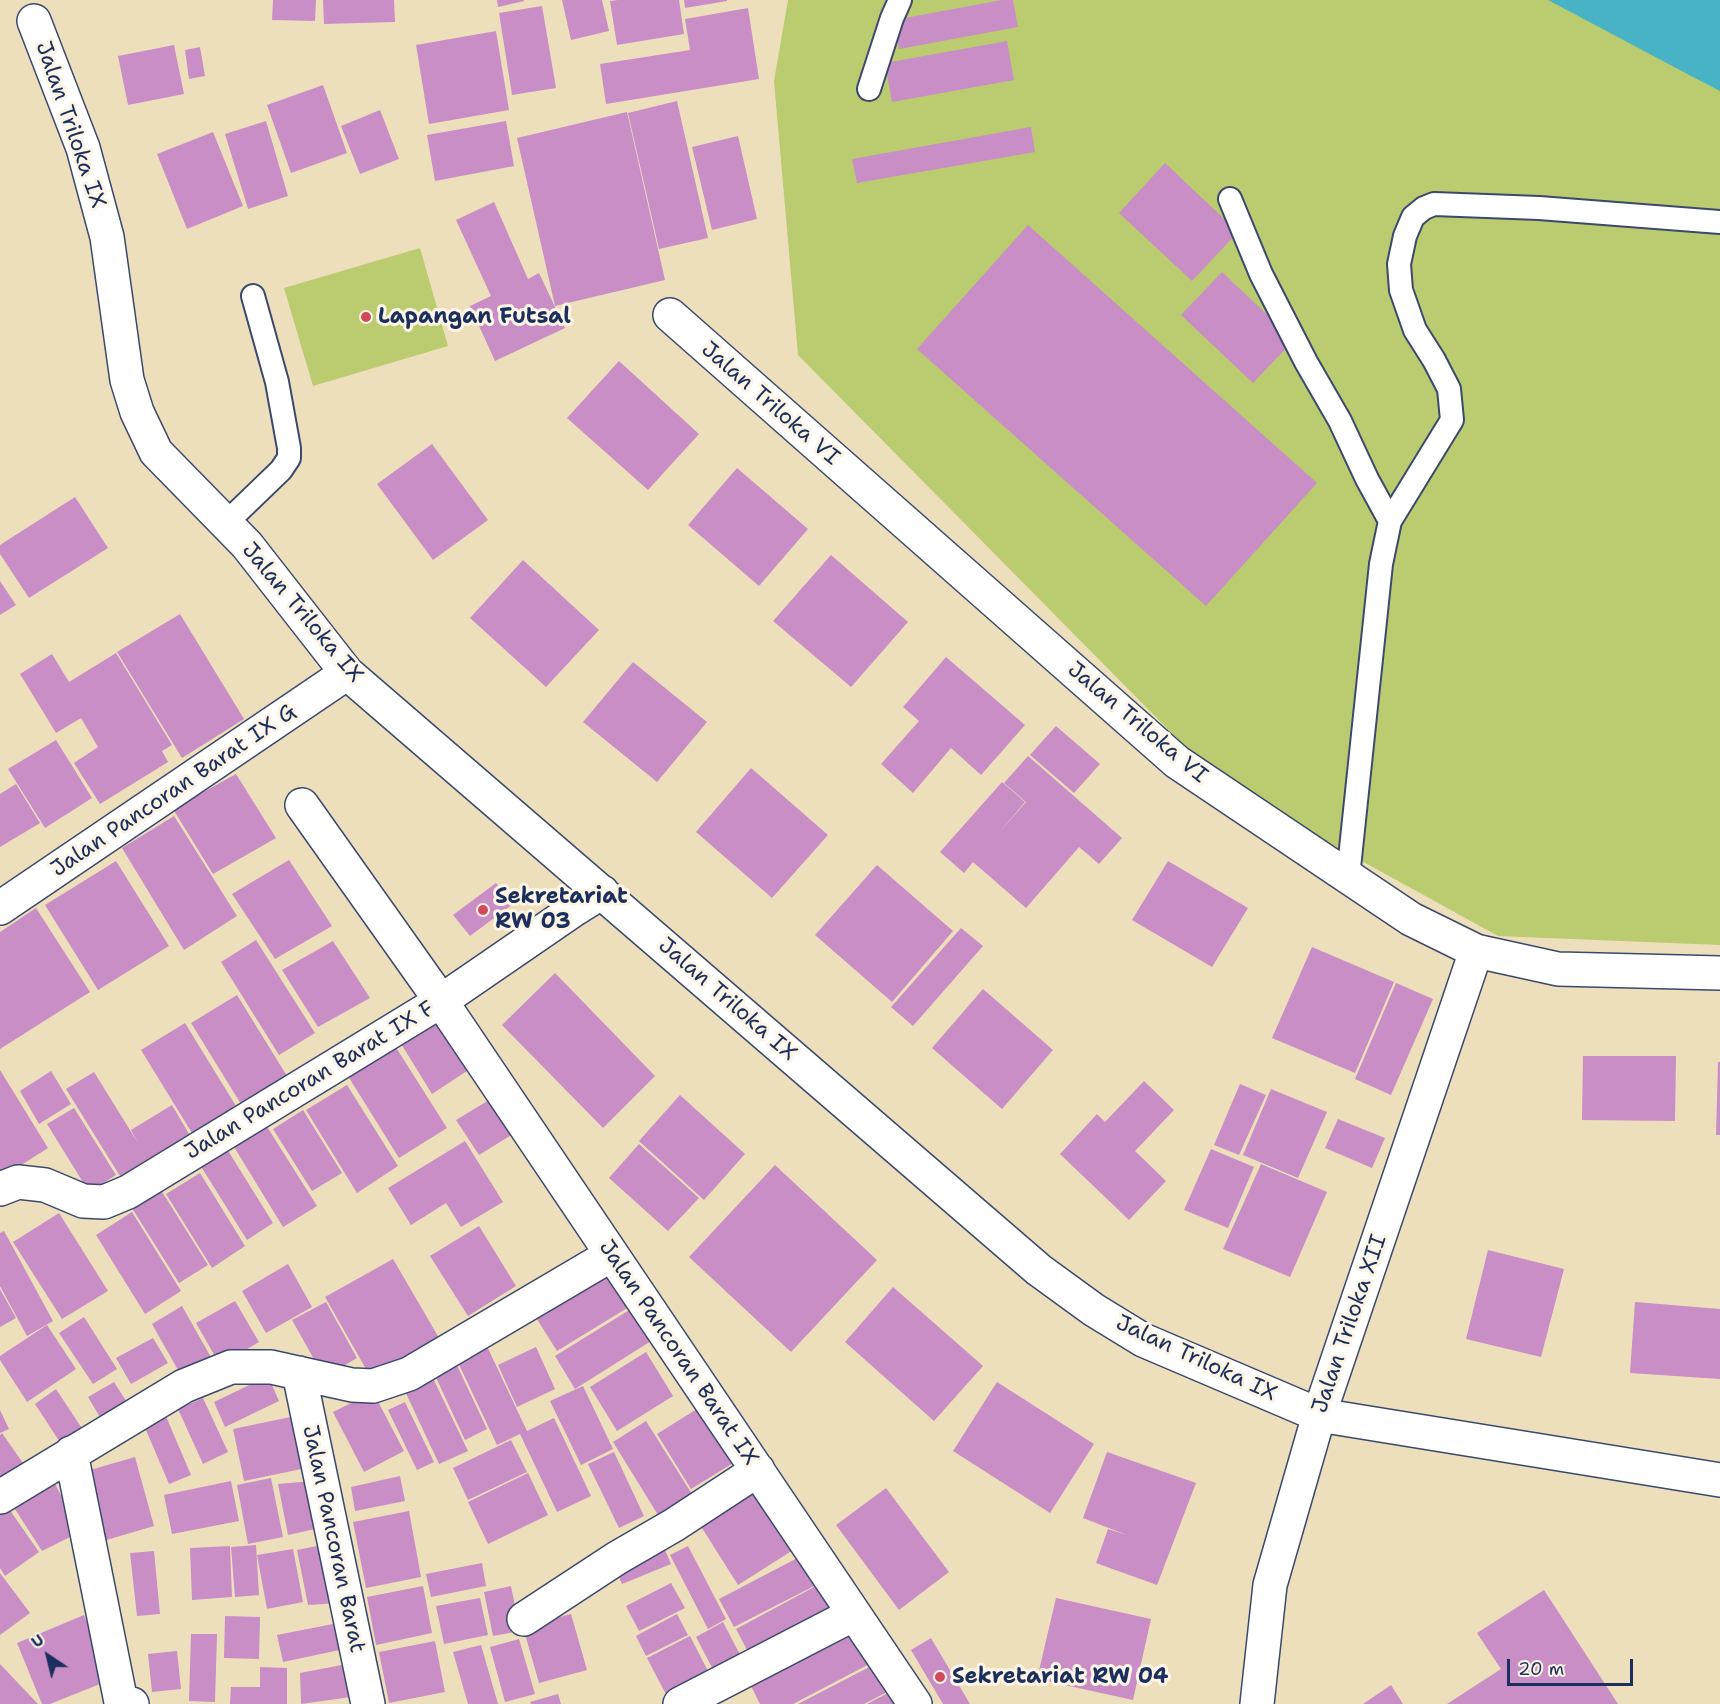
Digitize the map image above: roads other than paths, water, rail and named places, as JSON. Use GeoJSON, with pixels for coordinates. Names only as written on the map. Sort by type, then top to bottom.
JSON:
{"type":"FeatureCollection","features":[{"type":"Feature","properties":{"kind":"street","name":"Jalan Triloka IX"},"geometry":{"type":"LineString","coordinates":[[34,21],[83,148],[107,237],[127,380],[137,412],[156,452],[247,545],[347,674],[1048,1277],[1094,1310],[1143,1340],[1319,1415],[1720,1480]]}},
{"type":"Feature","properties":{"kind":"street","name":"Jalan Triloka VI"},"geometry":{"type":"LineString","coordinates":[[670,315],[1177,762],[1411,919],[1476,951],[1558,969],[1720,973]]}},
{"type":"Feature","properties":{"kind":"street","name":"Jalan Pancoran Barat IX G"},"geometry":{"type":"LineString","coordinates":[[0,908],[347,674]]}},
{"type":"Feature","properties":{"kind":"street","name":"Jalan Pancoran Barat IX"},"geometry":{"type":"LineString","coordinates":[[302,805],[441,1001],[915,1704]]}},
{"type":"Feature","properties":{"kind":"street","name":"Jalan Pancoran Barat IX F"},"geometry":{"type":"LineString","coordinates":[[0,1189],[18,1182],[45,1185],[83,1201],[104,1202],[128,1192],[441,1001],[602,892]]}},
{"type":"Feature","properties":{"kind":"street","name":"Jalan Triloka XII"},"geometry":{"type":"LineString","coordinates":[[1257,1704],[1270,1585],[1319,1415],[1476,951]]}},
{"type":"Feature","properties":{"kind":"street"},"geometry":{"type":"LineString","coordinates":[[0,1497],[184,1386],[231,1368],[271,1367],[352,1385],[374,1386],[409,1374],[611,1255]]}},
{"type":"Feature","properties":{"kind":"street","name":"Jalan Pancoran Barat"},"geometry":{"type":"LineString","coordinates":[[299,1373],[368,1704]]}},
{"type":"Feature","properties":{"kind":"street"},"geometry":{"type":"LineString","coordinates":[[71,1453],[122,1702],[132,1704]]}},
{"type":"Feature","properties":{"kind":"street"},"geometry":{"type":"LineString","coordinates":[[524,1619],[758,1470]]}},
{"type":"Feature","properties":{"kind":"street"},"geometry":{"type":"LineString","coordinates":[[680,1704],[854,1614]]}},
{"type":"Feature","properties":{"kind":"lane"},"geometry":{"type":"LineString","coordinates":[[869,89],[900,0]]}},
{"type":"Feature","properties":{"kind":"lane"},"geometry":{"type":"LineString","coordinates":[[1230,199],[1261,274],[1306,362],[1340,421],[1389,521]]}},
{"type":"Feature","properties":{"kind":"lane"},"geometry":{"type":"LineString","coordinates":[[1348,877],[1381,564],[1389,521],[1452,420],[1449,389],[1415,330],[1401,290],[1399,264],[1405,236],[1413,218],[1424,207],[1434,204],[1539,208],[1720,222]]}},
{"type":"Feature","properties":{"kind":"lane"},"geometry":{"type":"LineString","coordinates":[[226,523],[282,470],[289,458],[290,448],[277,382],[253,296]]}},
{"type":"Feature","properties":{"kind":"water"},"geometry":{"type":"Polygon","coordinates":[[[1548,0],[1720,0],[1720,91],[1693,77],[1548,0]]]}},
{"type":"Feature","properties":{"kind":"place","name":"Lapangan Futsal"},"geometry":{"type":"Point","coordinates":[366,317]}},
{"type":"Feature","properties":{"kind":"place","name":"Sekretariat RW 03"},"geometry":{"type":"Point","coordinates":[483,910]}},
{"type":"Feature","properties":{"kind":"place","name":"Sekretariat RW 04"},"geometry":{"type":"Point","coordinates":[940,1677]}}]}
